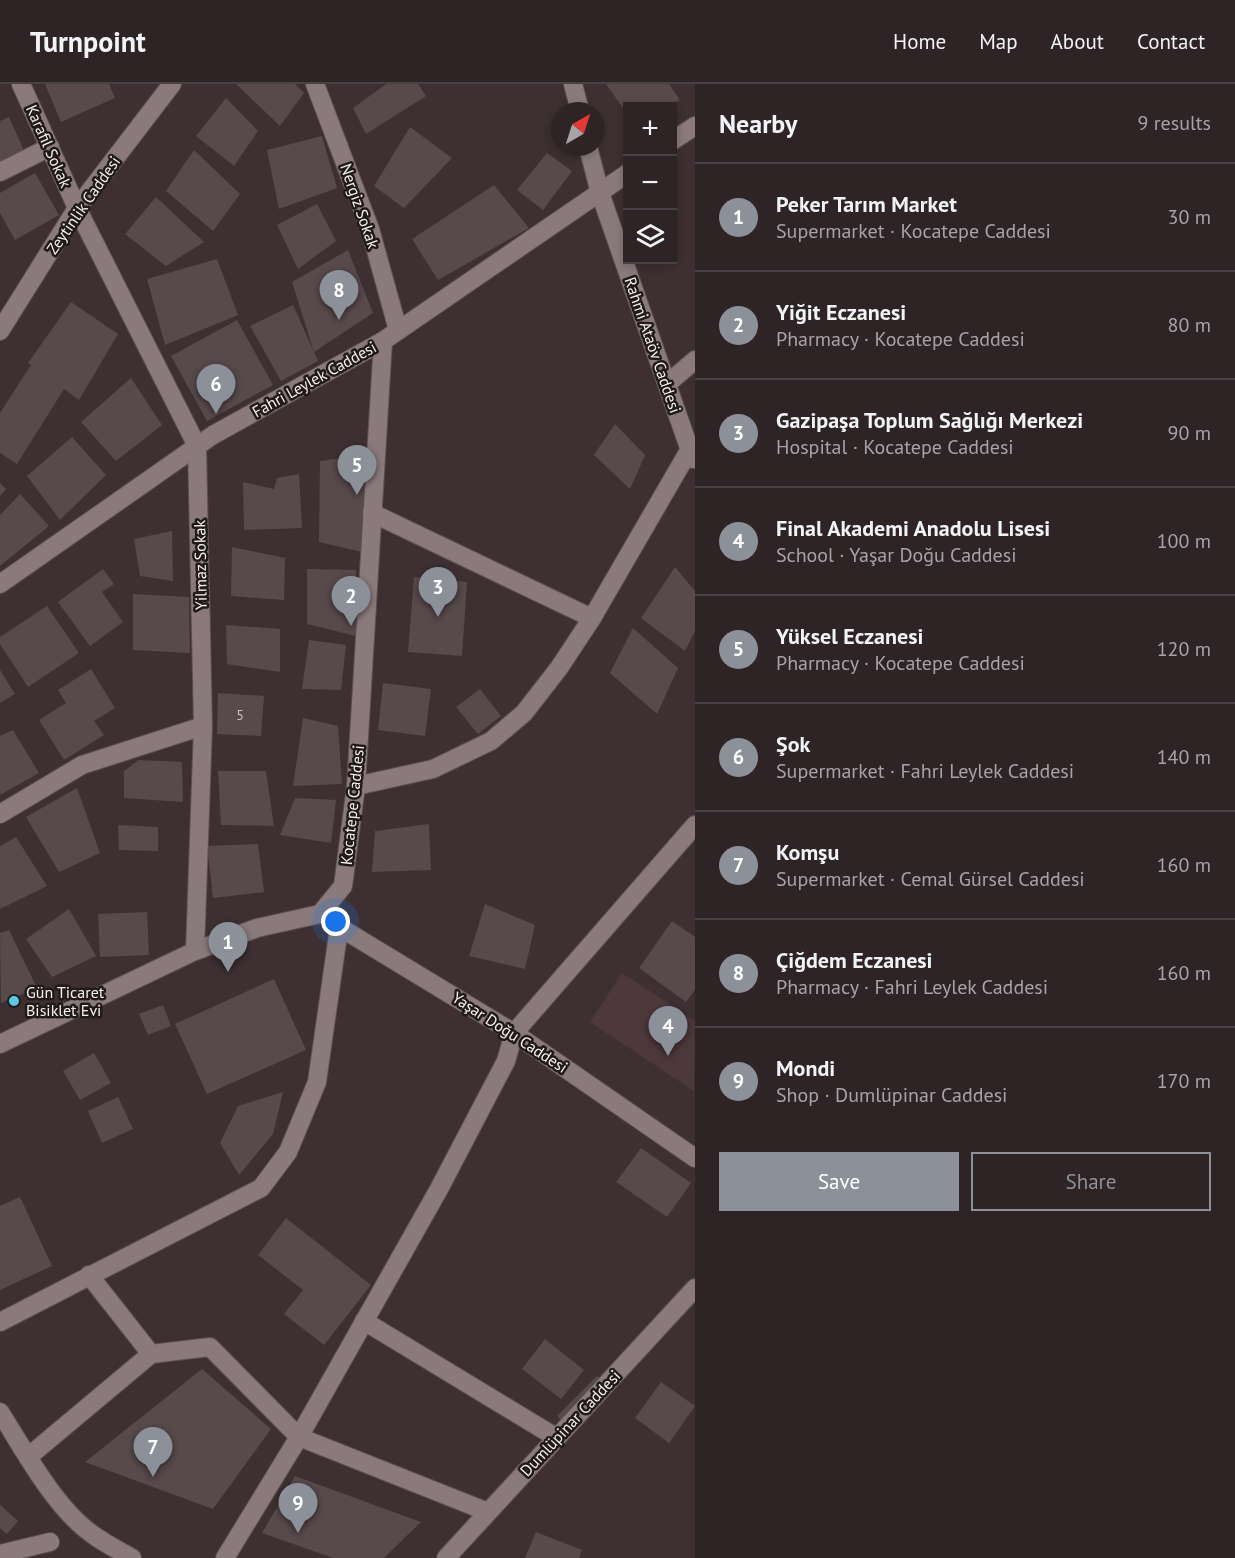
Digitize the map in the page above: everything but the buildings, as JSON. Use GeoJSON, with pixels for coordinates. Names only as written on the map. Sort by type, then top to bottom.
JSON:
{"type":"FeatureCollection","features":[{"type":"Feature","properties":{"kind":"street","name":"Karafil Sokak"},"geometry":{"type":"LineString","coordinates":[[21,84],[77,208]]}},
{"type":"Feature","properties":{"kind":"street","name":"Zeytinlik Caddesi"},"geometry":{"type":"LineString","coordinates":[[0,331],[77,208],[172,84]]}},
{"type":"Feature","properties":{"kind":"street","name":"Nergiz Sokak"},"geometry":{"type":"LineString","coordinates":[[315,84],[370,229],[398,330]]}},
{"type":"Feature","properties":{"kind":"street"},"geometry":{"type":"LineString","coordinates":[[573,84],[578,102]]}},
{"type":"Feature","properties":{"kind":"street"},"geometry":{"type":"LineString","coordinates":[[677,138],[695,126]]}},
{"type":"Feature","properties":{"kind":"street"},"geometry":{"type":"LineString","coordinates":[[0,172],[50,147]]}},
{"type":"Feature","properties":{"kind":"street"},"geometry":{"type":"LineString","coordinates":[[590,156],[600,193]]}},
{"type":"Feature","properties":{"kind":"street","name":"Fahri Leylek Caddesi"},"geometry":{"type":"LineString","coordinates":[[0,584],[213,435],[383,341],[623,176]]}},
{"type":"Feature","properties":{"kind":"street","name":"Rahmi Ataöv Caddesi"},"geometry":{"type":"LineString","coordinates":[[600,193],[692,456]]}},
{"type":"Feature","properties":{"kind":"street","name":"Yilmaz Sokak"},"geometry":{"type":"LineString","coordinates":[[77,208],[198,446],[203,726],[195,951]]}},
{"type":"Feature","properties":{"kind":"street","name":"Kocatepe Caddesi"},"geometry":{"type":"LineString","coordinates":[[320,914],[343,886],[356,786],[383,341]]}},
{"type":"Feature","properties":{"kind":"street"},"geometry":{"type":"LineString","coordinates":[[667,384],[695,360]]}},
{"type":"Feature","properties":{"kind":"street"},"geometry":{"type":"LineString","coordinates":[[356,786],[433,768],[490,741],[524,713],[559,668],[592,618],[692,456]]}},
{"type":"Feature","properties":{"kind":"street"},"geometry":{"type":"LineString","coordinates":[[372,513],[592,618]]}},
{"type":"Feature","properties":{"kind":"street"},"geometry":{"type":"LineString","coordinates":[[0,814],[82,765],[203,726]]}},
{"type":"Feature","properties":{"kind":"street"},"geometry":{"type":"LineString","coordinates":[[225,1558],[299,1437],[439,1189],[506,1061],[514,1033],[695,825]]}},
{"type":"Feature","properties":{"kind":"street"},"geometry":{"type":"LineString","coordinates":[[0,1044],[195,951],[257,928],[320,914]]}},
{"type":"Feature","properties":{"kind":"street","name":"Yaşar Doğu Caddesi"},"geometry":{"type":"LineString","coordinates":[[320,914],[339,928],[514,1033],[695,1158]]}},
{"type":"Feature","properties":{"kind":"street"},"geometry":{"type":"LineString","coordinates":[[0,1322],[261,1188],[288,1152],[317,1082],[339,928]]}},
{"type":"Feature","properties":{"kind":"street"},"geometry":{"type":"LineString","coordinates":[[89,1275],[151,1354]]}},
{"type":"Feature","properties":{"kind":"street","name":"Dumlüpinar Caddesi"},"geometry":{"type":"LineString","coordinates":[[446,1558],[695,1288]]}},
{"type":"Feature","properties":{"kind":"street"},"geometry":{"type":"LineString","coordinates":[[364,1321],[557,1438]]}},
{"type":"Feature","properties":{"kind":"street"},"geometry":{"type":"LineString","coordinates":[[28,1457],[151,1354],[210,1347],[299,1437],[488,1512]]}},
{"type":"Feature","properties":{"kind":"street"},"geometry":{"type":"LineString","coordinates":[[0,1412],[63,1506],[90,1533],[132,1558]]}},
{"type":"Feature","properties":{"kind":"street"},"geometry":{"type":"LineString","coordinates":[[0,1554],[50,1542]]}},
{"type":"Feature","properties":{"kind":"shaded area"},"geometry":{"type":"Polygon","coordinates":[[[622,973],[695,1021],[694,1091],[590,1022],[622,973]]]}},
{"type":"Feature","properties":{"kind":"place","name":"Çiğdem Eczanesi"},"geometry":{"type":"Point","coordinates":[339,320]}},
{"type":"Feature","properties":{"kind":"place","name":"Şok"},"geometry":{"type":"Point","coordinates":[216,414]}},
{"type":"Feature","properties":{"kind":"place","name":"Yüksel Eczanesi"},"geometry":{"type":"Point","coordinates":[357,495]}},
{"type":"Feature","properties":{"kind":"place","name":"Gazipaşa Toplum Sağlığı Merkezi"},"geometry":{"type":"Point","coordinates":[438,617]}},
{"type":"Feature","properties":{"kind":"place","name":"Yiğit Eczanesi"},"geometry":{"type":"Point","coordinates":[351,626]}},
{"type":"Feature","properties":{"kind":"place","name":"Peker Tarım Market"},"geometry":{"type":"Point","coordinates":[228,972]}},
{"type":"Feature","properties":{"kind":"place","name":"Gün Ticaret Bisiklet Evi"},"geometry":{"type":"Point","coordinates":[14,1001]}},
{"type":"Feature","properties":{"kind":"place","name":"Final Akademi Anadolu Lisesi"},"geometry":{"type":"Point","coordinates":[668,1056]}},
{"type":"Feature","properties":{"kind":"place","name":"Komşu"},"geometry":{"type":"Point","coordinates":[153,1477]}},
{"type":"Feature","properties":{"kind":"place","name":"Mondi"},"geometry":{"type":"Point","coordinates":[298,1533]}}]}
